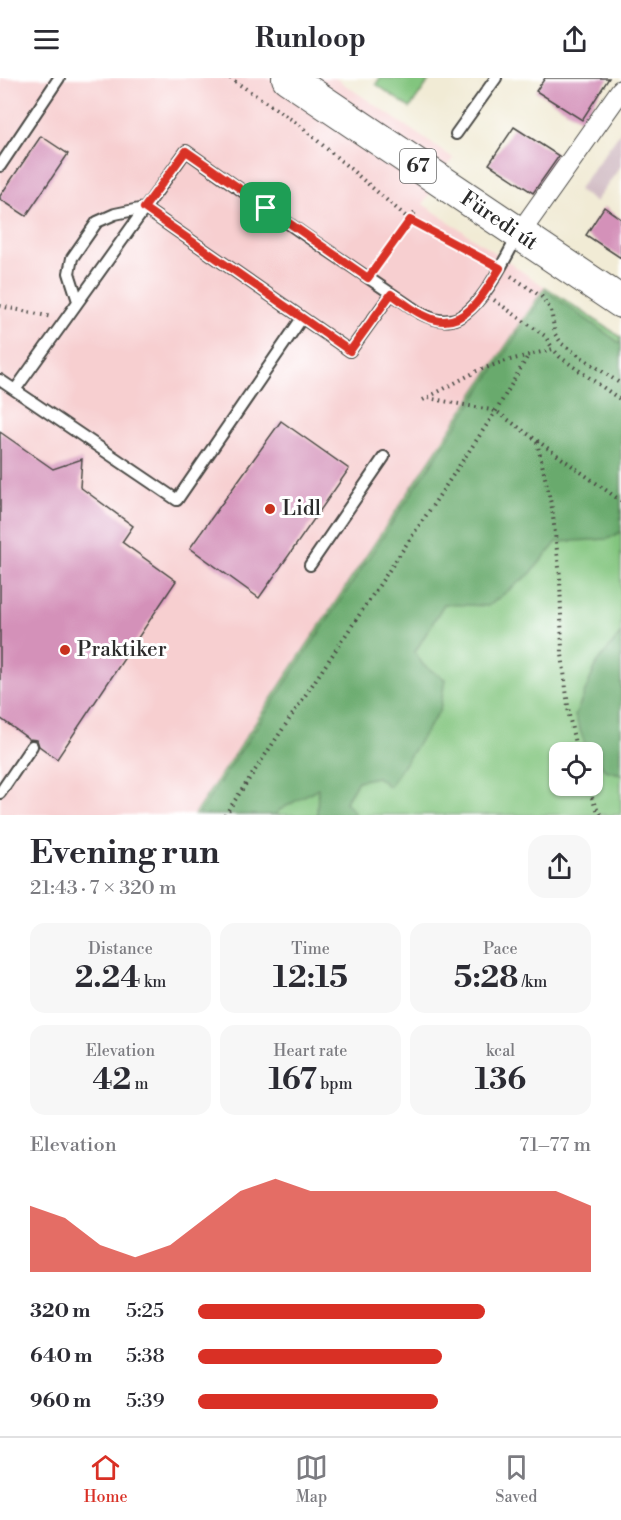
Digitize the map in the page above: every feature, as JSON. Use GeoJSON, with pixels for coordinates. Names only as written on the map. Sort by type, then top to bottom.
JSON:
{"type":"FeatureCollection","features":[{"type":"Feature","properties":{"kind":"main road","name":"Füredi út"},"geometry":{"type":"LineString","coordinates":[[288,78],[621,302]]}},
{"type":"Feature","properties":{"kind":"street"},"geometry":{"type":"LineString","coordinates":[[519,234],[621,90]]}},
{"type":"Feature","properties":{"kind":"lane"},"geometry":{"type":"LineString","coordinates":[[0,166],[59,78]]}},
{"type":"Feature","properties":{"kind":"lane"},"geometry":{"type":"LineString","coordinates":[[456,134],[496,78]]}},
{"type":"Feature","properties":{"kind":"lane"},"geometry":{"type":"LineString","coordinates":[[15,390],[186,151],[391,294],[420,313],[437,320],[454,320],[469,311],[484,294],[519,234]]}},
{"type":"Feature","properties":{"kind":"lane"},"geometry":{"type":"LineString","coordinates":[[78,301],[69,273],[72,258],[91,231],[98,222],[115,214],[144,208],[350,351],[391,294]]}},
{"type":"Feature","properties":{"kind":"lane"},"geometry":{"type":"LineString","coordinates":[[0,380],[177,500],[302,318]]}},
{"type":"Feature","properties":{"kind":"lane"},"geometry":{"type":"LineString","coordinates":[[310,565],[384,457]]}},
{"type":"Feature","properties":{"kind":"lane"},"geometry":{"type":"LineString","coordinates":[[0,793],[32,746]]}},
{"type":"Feature","properties":{"kind":"path"},"geometry":{"type":"LineString","coordinates":[[230,78],[298,124],[410,220],[500,268],[542,297],[551,310],[555,334],[562,344],[621,384]]}},
{"type":"Feature","properties":{"kind":"path"},"geometry":{"type":"LineString","coordinates":[[368,278],[416,211]]}},
{"type":"Feature","properties":{"kind":"path"},"geometry":{"type":"LineString","coordinates":[[484,294],[545,336],[560,357],[621,400]]}},
{"type":"Feature","properties":{"kind":"path"},"geometry":{"type":"LineString","coordinates":[[0,306],[65,319]]}},
{"type":"Feature","properties":{"kind":"path"},"geometry":{"type":"LineString","coordinates":[[553,349],[501,362],[477,371],[425,399],[496,411],[621,501]]}},
{"type":"Feature","properties":{"kind":"path"},"geometry":{"type":"LineString","coordinates":[[225,815],[496,411],[529,354]]}},
{"type":"Feature","properties":{"kind":"path"},"geometry":{"type":"LineString","coordinates":[[537,442],[552,508],[560,576],[562,654],[568,715],[574,742]]}},
{"type":"Feature","properties":{"kind":"path"},"geometry":{"type":"LineString","coordinates":[[592,796],[601,815]]}},
{"type":"Feature","properties":{"kind":"shaded area"},"geometry":{"type":"Polygon","coordinates":[[[0,78],[335,78],[453,158],[423,204],[545,287],[194,815],[0,815],[0,78]]]}},
{"type":"Feature","properties":{"kind":"shaded area"},"geometry":{"type":"Polygon","coordinates":[[[621,131],[621,166],[595,202],[578,190],[621,131]]]}},
{"type":"Feature","properties":{"kind":"green space"},"geometry":{"type":"Polygon","coordinates":[[[380,78],[431,78],[410,108],[376,84],[380,78]]]}},
{"type":"Feature","properties":{"kind":"green space"},"geometry":{"type":"Polygon","coordinates":[[[545,287],[621,337],[621,815],[194,815],[545,287]]]}},
{"type":"Feature","properties":{"kind":"green space"},"geometry":{"type":"Polygon","coordinates":[[[546,291],[621,344],[621,532],[608,539],[557,542],[530,574],[488,606],[444,604],[415,652],[423,665],[445,679],[440,710],[389,787],[377,777],[358,781],[345,802],[356,815],[317,815],[318,788],[275,815],[198,815],[546,291]]]}},
{"type":"Feature","properties":{"kind":"green space"},"geometry":{"type":"Polygon","coordinates":[[[621,633],[621,774],[605,770],[603,767],[603,742],[584,742],[575,716],[597,663],[621,633]]]}},
{"type":"Feature","properties":{"kind":"building"},"geometry":{"type":"Polygon","coordinates":[[[545,78],[609,78],[582,120],[536,91],[545,78]]]}},
{"type":"Feature","properties":{"kind":"building"},"geometry":{"type":"Polygon","coordinates":[[[514,127],[559,156],[533,193],[489,164],[514,127]]]}},
{"type":"Feature","properties":{"kind":"building"},"geometry":{"type":"Polygon","coordinates":[[[41,136],[68,154],[26,216],[0,199],[0,196],[41,136]]]}},
{"type":"Feature","properties":{"kind":"building"},"geometry":{"type":"Polygon","coordinates":[[[604,207],[621,219],[621,258],[586,235],[604,207]]]}},
{"type":"Feature","properties":{"kind":"building","name":"Lidl"},"geometry":{"type":"Polygon","coordinates":[[[281,421],[349,469],[259,598],[190,548],[281,421]]]}},
{"type":"Feature","properties":{"kind":"building","name":"Praktiker"},"geometry":{"type":"Polygon","coordinates":[[[0,432],[53,469],[82,459],[80,487],[133,526],[122,542],[176,581],[57,759],[39,746],[37,740],[29,739],[0,718],[0,432]]]}},
{"type":"Feature","properties":{"kind":"place","name":"Lidl"},"geometry":{"type":"Point","coordinates":[270,509]}},
{"type":"Feature","properties":{"kind":"place","name":"Praktiker"},"geometry":{"type":"Point","coordinates":[65,650]}},
{"type":"Feature","properties":{"kind":"route"},"geometry":{"type":"LineString","coordinates":[[186,151],[266,208],[368,278],[410,220],[500,268],[484,294],[469,311],[454,320],[437,320],[420,313],[391,294],[350,351],[144,208],[186,151]]}}]}
